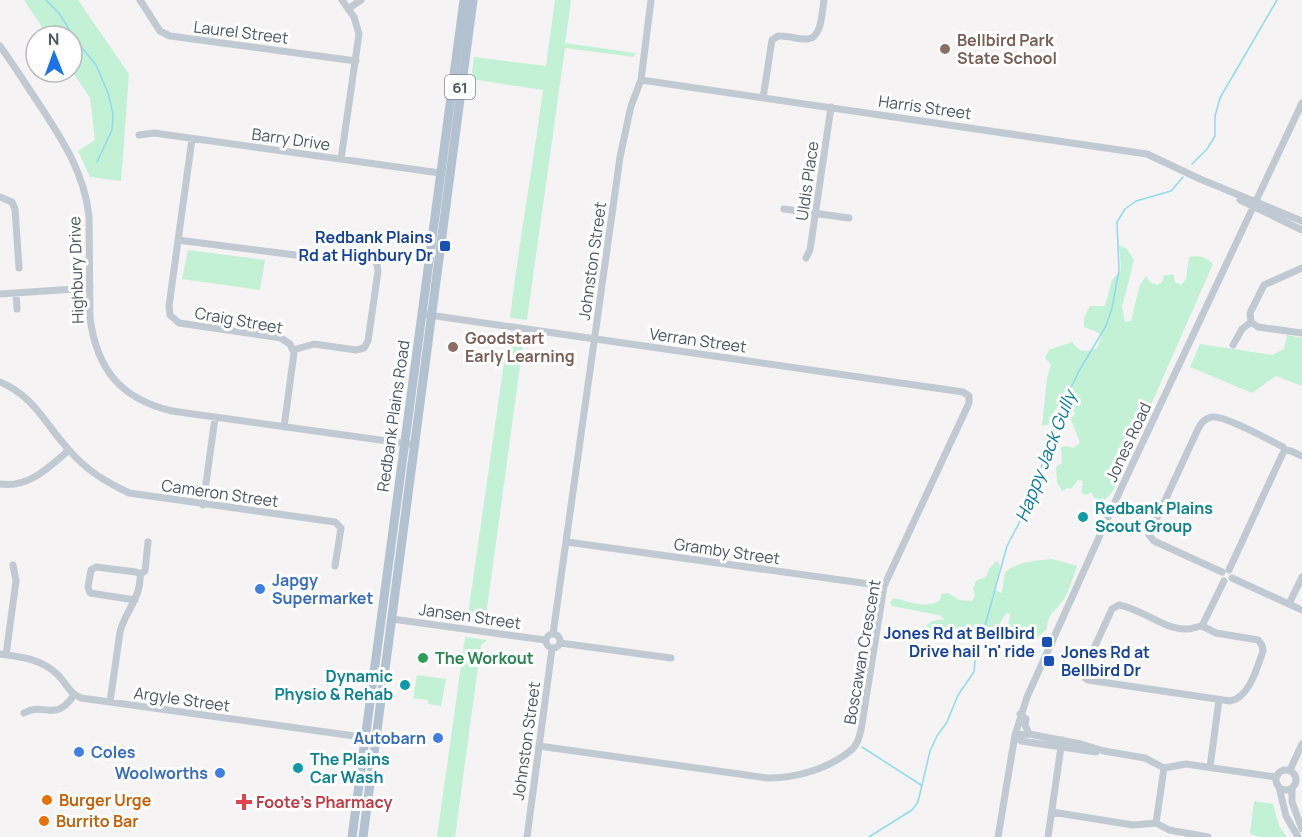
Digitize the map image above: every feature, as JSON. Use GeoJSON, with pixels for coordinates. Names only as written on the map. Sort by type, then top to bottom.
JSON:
{"type":"FeatureCollection","features":[{"type":"Feature","properties":{"kind":"main road","name":"Redbank Plains Road"},"geometry":{"type":"LineString","coordinates":[[353,834],[365,738],[392,586],[397,582],[414,444],[440,174],[464,0]]}},
{"type":"Feature","properties":{"kind":"main road","name":"Redbank Plains Road"},"geometry":{"type":"LineString","coordinates":[[363,837],[376,739],[404,443],[427,314],[473,0]]}},
{"type":"Feature","properties":{"kind":"main road"},"geometry":{"type":"LineString","coordinates":[[353,834],[360,825],[364,795],[370,789]]}},
{"type":"Feature","properties":{"kind":"street","name":"Laurel Street"},"geometry":{"type":"LineString","coordinates":[[140,0],[160,31],[170,36],[356,60]]}},
{"type":"Feature","properties":{"kind":"street"},"geometry":{"type":"LineString","coordinates":[[341,159],[358,34],[357,24],[342,0]]}},
{"type":"Feature","properties":{"kind":"street"},"geometry":{"type":"LineString","coordinates":[[348,9],[361,0]]}},
{"type":"Feature","properties":{"kind":"street","name":"Johnston Street"},"geometry":{"type":"LineString","coordinates":[[553,634],[626,128],[640,80],[651,0]]}},
{"type":"Feature","properties":{"kind":"street"},"geometry":{"type":"LineString","coordinates":[[763,98],[772,40],[778,36],[809,39],[816,36],[824,0]]}},
{"type":"Feature","properties":{"kind":"street","name":"Highbury Drive"},"geometry":{"type":"LineString","coordinates":[[0,46],[76,165],[87,199],[90,318],[95,349],[112,378],[128,393],[144,403],[172,411],[414,444]]}},
{"type":"Feature","properties":{"kind":"street","name":"Harris Street"},"geometry":{"type":"LineString","coordinates":[[640,80],[1137,151],[1156,157],[1256,205]]}},
{"type":"Feature","properties":{"kind":"street","name":"Jones Road"},"geometry":{"type":"LineString","coordinates":[[998,837],[1020,714],[1124,482],[1302,103]]}},
{"type":"Feature","properties":{"kind":"street","name":"Uldis Place"},"geometry":{"type":"LineString","coordinates":[[806,258],[810,250],[831,107]]}},
{"type":"Feature","properties":{"kind":"street","name":"Barry Drive"},"geometry":{"type":"LineString","coordinates":[[139,135],[154,133],[440,174]]}},
{"type":"Feature","properties":{"kind":"street","name":"Craig Street"},"geometry":{"type":"LineString","coordinates":[[192,139],[169,306],[170,315],[179,323],[281,338],[290,344],[293,350],[284,427]]}},
{"type":"Feature","properties":{"kind":"street"},"geometry":{"type":"LineString","coordinates":[[0,197],[12,202],[15,209],[20,268]]}},
{"type":"Feature","properties":{"kind":"street"},"geometry":{"type":"LineString","coordinates":[[1256,205],[1302,221]]}},
{"type":"Feature","properties":{"kind":"street"},"geometry":{"type":"LineString","coordinates":[[1256,205],[1302,230]]}},
{"type":"Feature","properties":{"kind":"street"},"geometry":{"type":"LineString","coordinates":[[784,208],[849,218]]}},
{"type":"Feature","properties":{"kind":"street"},"geometry":{"type":"LineString","coordinates":[[178,240],[303,256],[359,254],[374,259],[378,271],[368,342],[364,348],[356,350],[314,344],[293,350]]}},
{"type":"Feature","properties":{"kind":"street"},"geometry":{"type":"LineString","coordinates":[[1302,267],[1264,285],[1250,313],[1251,322],[1258,327],[1302,333]]}},
{"type":"Feature","properties":{"kind":"street"},"geometry":{"type":"LineString","coordinates":[[0,294],[90,288]]}},
{"type":"Feature","properties":{"kind":"street"},"geometry":{"type":"LineString","coordinates":[[16,293],[17,309]]}},
{"type":"Feature","properties":{"kind":"street","name":"Verran Street"},"geometry":{"type":"LineString","coordinates":[[427,314],[963,392],[969,396]]}},
{"type":"Feature","properties":{"kind":"street"},"geometry":{"type":"LineString","coordinates":[[1233,345],[1242,329],[1251,322]]}},
{"type":"Feature","properties":{"kind":"street","name":"Cameron Street"},"geometry":{"type":"LineString","coordinates":[[0,382],[16,389],[32,404],[86,468],[105,482],[129,493],[335,522],[341,528],[335,566]]}},
{"type":"Feature","properties":{"kind":"street","name":"Boscawan Crescent"},"geometry":{"type":"LineString","coordinates":[[539,746],[768,778],[787,778],[806,773],[851,751],[858,741],[884,586],[969,403],[969,396]]}},
{"type":"Feature","properties":{"kind":"street"},"geometry":{"type":"LineString","coordinates":[[203,505],[215,417]]}},
{"type":"Feature","properties":{"kind":"street"},"geometry":{"type":"LineString","coordinates":[[1225,571],[1154,541],[1149,535],[1201,423],[1210,417],[1222,418],[1285,450],[1302,456]]}},
{"type":"Feature","properties":{"kind":"street"},"geometry":{"type":"LineString","coordinates":[[0,484],[25,483],[40,474],[69,450]]}},
{"type":"Feature","properties":{"kind":"street"},"geometry":{"type":"LineString","coordinates":[[1285,450],[1221,578],[1302,610]]}},
{"type":"Feature","properties":{"kind":"street"},"geometry":{"type":"LineString","coordinates":[[110,702],[122,623],[139,591],[140,574],[145,570],[148,542]]}},
{"type":"Feature","properties":{"kind":"street","name":"Gramby Street"},"geometry":{"type":"LineString","coordinates":[[567,542],[884,586]]}},
{"type":"Feature","properties":{"kind":"street"},"geometry":{"type":"LineString","coordinates":[[13,565],[16,581],[3,654],[32,659],[48,667],[74,695],[63,708],[56,711],[38,709],[24,713]]}},
{"type":"Feature","properties":{"kind":"street"},"geometry":{"type":"LineString","coordinates":[[135,600],[90,592],[88,587],[91,570],[96,567],[140,574]]}},
{"type":"Feature","properties":{"kind":"street"},"geometry":{"type":"LineString","coordinates":[[1289,604],[1302,577]]}},
{"type":"Feature","properties":{"kind":"street"},"geometry":{"type":"LineString","coordinates":[[1202,626],[1228,579]]}},
{"type":"Feature","properties":{"kind":"street"},"geometry":{"type":"LineString","coordinates":[[1119,605],[1166,624],[1188,629],[1202,626],[1216,633],[1258,640],[1262,645],[1262,654],[1244,694],[1238,700],[1219,700],[1091,681],[1085,678],[1084,674],[1112,609],[1119,605]]}},
{"type":"Feature","properties":{"kind":"street","name":"Jansen Street"},"geometry":{"type":"LineString","coordinates":[[387,617],[545,640]]}},
{"type":"Feature","properties":{"kind":"street"},"geometry":{"type":"LineString","coordinates":[[553,634],[559,637],[560,643],[552,649],[547,646],[545,640],[553,634]]}},
{"type":"Feature","properties":{"kind":"street"},"geometry":{"type":"LineString","coordinates":[[560,643],[671,658]]}},
{"type":"Feature","properties":{"kind":"street","name":"Johnston Street"},"geometry":{"type":"LineString","coordinates":[[527,837],[552,649]]}},
{"type":"Feature","properties":{"kind":"street","name":"Argyle Street"},"geometry":{"type":"LineString","coordinates":[[74,695],[81,698],[376,739]]}},
{"type":"Feature","properties":{"kind":"street"},"geometry":{"type":"LineString","coordinates":[[1210,768],[1219,700]]}},
{"type":"Feature","properties":{"kind":"street"},"geometry":{"type":"LineString","coordinates":[[1020,714],[1026,719],[1025,725],[1029,734]]}},
{"type":"Feature","properties":{"kind":"street"},"geometry":{"type":"LineString","coordinates":[[1015,735],[1029,734],[1098,752],[1145,758],[1164,768],[1180,764],[1276,777]]}},
{"type":"Feature","properties":{"kind":"street"},"geometry":{"type":"LineString","coordinates":[[1015,735],[1021,741],[1062,743]]}},
{"type":"Feature","properties":{"kind":"street"},"geometry":{"type":"LineString","coordinates":[[1048,837],[1062,743]]}},
{"type":"Feature","properties":{"kind":"street"},"geometry":{"type":"LineString","coordinates":[[1290,770],[1302,744]]}},
{"type":"Feature","properties":{"kind":"street"},"geometry":{"type":"LineString","coordinates":[[1156,823],[1164,768]]}},
{"type":"Feature","properties":{"kind":"street"},"geometry":{"type":"LineString","coordinates":[[1298,837],[1286,816],[1276,783],[1276,777],[1283,770],[1290,770],[1295,774],[1297,783],[1292,802],[1302,829]]}},
{"type":"Feature","properties":{"kind":"street"},"geometry":{"type":"LineString","coordinates":[[1279,787],[1287,790],[1297,783]]}},
{"type":"Feature","properties":{"kind":"street"},"geometry":{"type":"LineString","coordinates":[[1052,812],[1133,825],[1156,823],[1169,830],[1208,837]]}},
{"type":"Feature","properties":{"kind":"green space"},"geometry":{"type":"Polygon","coordinates":[[[24,0],[78,0],[129,74],[121,181],[90,177],[78,151],[95,140],[90,98],[81,84],[84,84],[84,24],[40,24],[24,0]]]}},
{"type":"Feature","properties":{"kind":"green space"},"geometry":{"type":"Polygon","coordinates":[[[555,0],[571,0],[565,43],[635,53],[634,57],[565,48],[527,320],[510,318],[543,90],[471,79],[474,57],[546,66],[555,0]]]}},
{"type":"Feature","properties":{"kind":"green space"},"geometry":{"type":"Polygon","coordinates":[[[1119,245],[1127,249],[1134,260],[1122,307],[1125,322],[1131,321],[1140,285],[1146,276],[1151,283],[1158,285],[1163,281],[1163,276],[1173,274],[1175,282],[1181,285],[1186,279],[1189,257],[1202,257],[1213,264],[1113,491],[1104,501],[1095,499],[1091,492],[1087,495],[1081,493],[1083,481],[1078,480],[1071,489],[1062,491],[1057,482],[1056,467],[1062,463],[1061,447],[1073,448],[1080,443],[1071,419],[1075,413],[1068,404],[1061,403],[1054,411],[1052,424],[1042,426],[1047,378],[1051,364],[1045,358],[1049,350],[1072,342],[1083,351],[1097,348],[1102,336],[1084,327],[1084,318],[1090,306],[1105,306],[1112,280],[1121,270],[1119,245]]]}},
{"type":"Feature","properties":{"kind":"green space"},"geometry":{"type":"Polygon","coordinates":[[[188,250],[265,260],[260,290],[182,279],[188,250]]]}},
{"type":"Feature","properties":{"kind":"green space"},"geometry":{"type":"Polygon","coordinates":[[[508,335],[524,337],[485,623],[463,620],[468,615],[508,335]]]}},
{"type":"Feature","properties":{"kind":"green space"},"geometry":{"type":"Polygon","coordinates":[[[1287,335],[1302,338],[1302,386],[1276,376],[1252,393],[1190,367],[1200,344],[1272,355],[1284,349],[1287,335]]]}},
{"type":"Feature","properties":{"kind":"green space"},"geometry":{"type":"Polygon","coordinates":[[[1052,559],[1077,566],[1068,591],[1051,616],[1047,629],[1036,638],[1011,636],[1008,627],[1010,614],[1007,613],[992,637],[928,628],[926,625],[933,621],[945,619],[938,615],[892,606],[890,603],[893,598],[918,604],[930,604],[940,600],[941,594],[948,593],[959,600],[972,601],[975,596],[973,589],[976,581],[986,577],[996,561],[1000,569],[994,590],[1002,593],[1005,572],[1010,568],[1027,562],[1052,559]]]}},
{"type":"Feature","properties":{"kind":"green space"},"geometry":{"type":"Polygon","coordinates":[[[465,637],[487,640],[481,645],[455,837],[437,837],[465,637]]]}},
{"type":"Feature","properties":{"kind":"green space"},"geometry":{"type":"Polygon","coordinates":[[[417,675],[446,679],[441,706],[428,704],[428,700],[413,698],[417,675]]]}},
{"type":"Feature","properties":{"kind":"green space"},"geometry":{"type":"Polygon","coordinates":[[[1254,801],[1273,804],[1279,826],[1287,837],[1260,837],[1250,834],[1254,801]]]}},
{"type":"Feature","properties":{"kind":"waterway"},"geometry":{"type":"LineString","coordinates":[[46,0],[59,13],[75,39],[96,65],[108,93],[113,114],[112,130],[97,162]]}},
{"type":"Feature","properties":{"kind":"waterway","name":"Happy Jack Gully"},"geometry":{"type":"LineString","coordinates":[[1192,164],[1207,149],[1215,136],[1215,116],[1220,98],[1277,0]]}},
{"type":"Feature","properties":{"kind":"waterway","name":"Happy Jack Gully"},"geometry":{"type":"LineString","coordinates":[[983,633],[1007,546],[1029,504],[1061,408],[1079,371],[1106,326],[1112,308],[1119,270],[1117,222],[1125,209],[1136,201],[1171,191],[1183,177]]}},
{"type":"Feature","properties":{"kind":"waterway","name":"Happy Jack Gully"},"geometry":{"type":"LineString","coordinates":[[869,837],[912,810],[918,802],[930,751],[947,722],[958,695],[974,672],[976,648],[980,639]]}},
{"type":"Feature","properties":{"kind":"waterway"},"geometry":{"type":"LineString","coordinates":[[862,747],[921,785]]}},
{"type":"Feature","properties":{"kind":"place","name":"Bellbird Park State School"},"geometry":{"type":"Point","coordinates":[945,49]}},
{"type":"Feature","properties":{"kind":"place","name":"Redbank Plains Rd at Highbury Dr"},"geometry":{"type":"Point","coordinates":[445,246]}},
{"type":"Feature","properties":{"kind":"place","name":"Goodstart Early Learning"},"geometry":{"type":"Point","coordinates":[453,347]}},
{"type":"Feature","properties":{"kind":"place","name":"Redbank Plains Scout Group"},"geometry":{"type":"Point","coordinates":[1083,517]}},
{"type":"Feature","properties":{"kind":"place","name":"Japgy Supermarket"},"geometry":{"type":"Point","coordinates":[260,589]}},
{"type":"Feature","properties":{"kind":"place","name":"Jones Rd at Bellbird Drive hail 'n' ride"},"geometry":{"type":"Point","coordinates":[1047,642]}},
{"type":"Feature","properties":{"kind":"place","name":"The Workout"},"geometry":{"type":"Point","coordinates":[423,658]}},
{"type":"Feature","properties":{"kind":"place","name":"Jones Rd at Bellbird Dr"},"geometry":{"type":"Point","coordinates":[1049,661]}},
{"type":"Feature","properties":{"kind":"place","name":"Dynamic Physio & Rehab"},"geometry":{"type":"Point","coordinates":[405,685]}},
{"type":"Feature","properties":{"kind":"place","name":"Autobarn"},"geometry":{"type":"Point","coordinates":[438,738]}},
{"type":"Feature","properties":{"kind":"place","name":"Coles"},"geometry":{"type":"Point","coordinates":[79,752]}},
{"type":"Feature","properties":{"kind":"place","name":"The Plains Car Wash"},"geometry":{"type":"Point","coordinates":[298,768]}},
{"type":"Feature","properties":{"kind":"place","name":"Woolworths"},"geometry":{"type":"Point","coordinates":[220,773]}},
{"type":"Feature","properties":{"kind":"place","name":"Burger Urge"},"geometry":{"type":"Point","coordinates":[47,800]}},
{"type":"Feature","properties":{"kind":"place","name":"Foote's Pharmacy"},"geometry":{"type":"Point","coordinates":[244,802]}},
{"type":"Feature","properties":{"kind":"place","name":"Burrito Bar"},"geometry":{"type":"Point","coordinates":[44,821]}}]}
